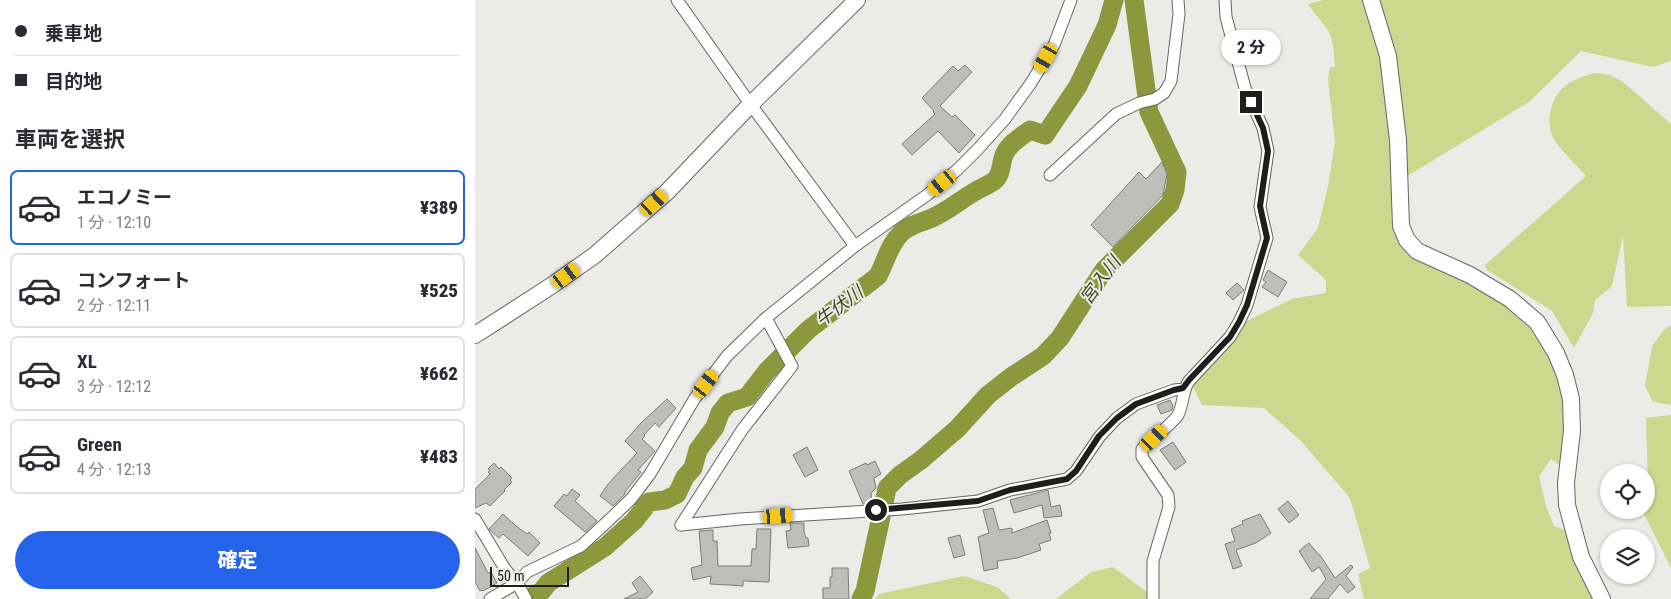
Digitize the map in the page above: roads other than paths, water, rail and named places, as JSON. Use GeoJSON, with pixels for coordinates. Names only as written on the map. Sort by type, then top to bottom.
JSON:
{"type":"FeatureCollection","features":[{"type":"Feature","properties":{"kind":"street"},"geometry":{"type":"LineString","coordinates":[[677,0],[855,246]]}},
{"type":"Feature","properties":{"kind":"street"},"geometry":{"type":"LineString","coordinates":[[475,335],[551,286],[602,249],[667,192],[751,104],[857,0]]}},
{"type":"Feature","properties":{"kind":"street"},"geometry":{"type":"LineString","coordinates":[[490,599],[517,583],[527,572],[581,546],[631,499],[650,474],[695,398],[727,356],[766,318],[855,246],[927,195],[957,170],[978,149],[1005,119],[1031,83],[1053,45],[1071,0]]}},
{"type":"Feature","properties":{"kind":"street"},"geometry":{"type":"LineString","coordinates":[[1050,175],[1116,114],[1139,103],[1155,99],[1164,93],[1171,81],[1179,14],[1178,0]]}},
{"type":"Feature","properties":{"kind":"street"},"geometry":{"type":"LineString","coordinates":[[1153,599],[1153,561],[1169,507],[1168,495],[1141,457],[1142,449],[1177,416],[1183,401],[1183,388],[1230,337],[1239,322],[1247,305],[1267,238],[1260,206],[1268,151],[1263,128],[1245,88],[1226,17],[1225,0]]}},
{"type":"Feature","properties":{"kind":"street"},"geometry":{"type":"LineString","coordinates":[[1371,0],[1387,56],[1398,140],[1401,226],[1407,240],[1417,250],[1470,275],[1510,299],[1537,322],[1556,353],[1565,374],[1571,399],[1572,431],[1566,483],[1567,505],[1581,557],[1602,599]]}},
{"type":"Feature","properties":{"kind":"street"},"geometry":{"type":"LineString","coordinates":[[766,318],[792,366],[742,430],[681,525],[978,501],[1010,490],[1067,479],[1076,471],[1099,436],[1117,418],[1136,404],[1183,388]]}},
{"type":"Feature","properties":{"kind":"street"},"geometry":{"type":"LineString","coordinates":[[475,519],[505,569],[517,583],[526,599]]}},
{"type":"Feature","properties":{"kind":"waterway","name":"牛伏川"},"geometry":{"type":"LineString","coordinates":[[528,599],[542,591],[548,583],[605,547],[634,521],[649,502],[665,500],[677,494],[685,477],[693,468],[698,450],[715,427],[720,413],[728,403],[747,397],[767,371],[808,330],[878,276],[891,248],[904,230],[942,213],[994,181],[999,175],[1007,149],[1030,130],[1045,135],[1078,86],[1107,25],[1114,0]]}},
{"type":"Feature","properties":{"kind":"waterway","name":"宮入川"},"geometry":{"type":"LineString","coordinates":[[884,503],[887,488],[900,475],[921,460],[957,429],[988,395],[1043,356],[1060,338],[1104,270],[1170,204],[1175,190],[1177,172],[1149,112],[1134,0]]}},
{"type":"Feature","properties":{"kind":"waterway","name":"宮入川"},"geometry":{"type":"LineString","coordinates":[[861,599],[865,591],[881,517]]}}]}
